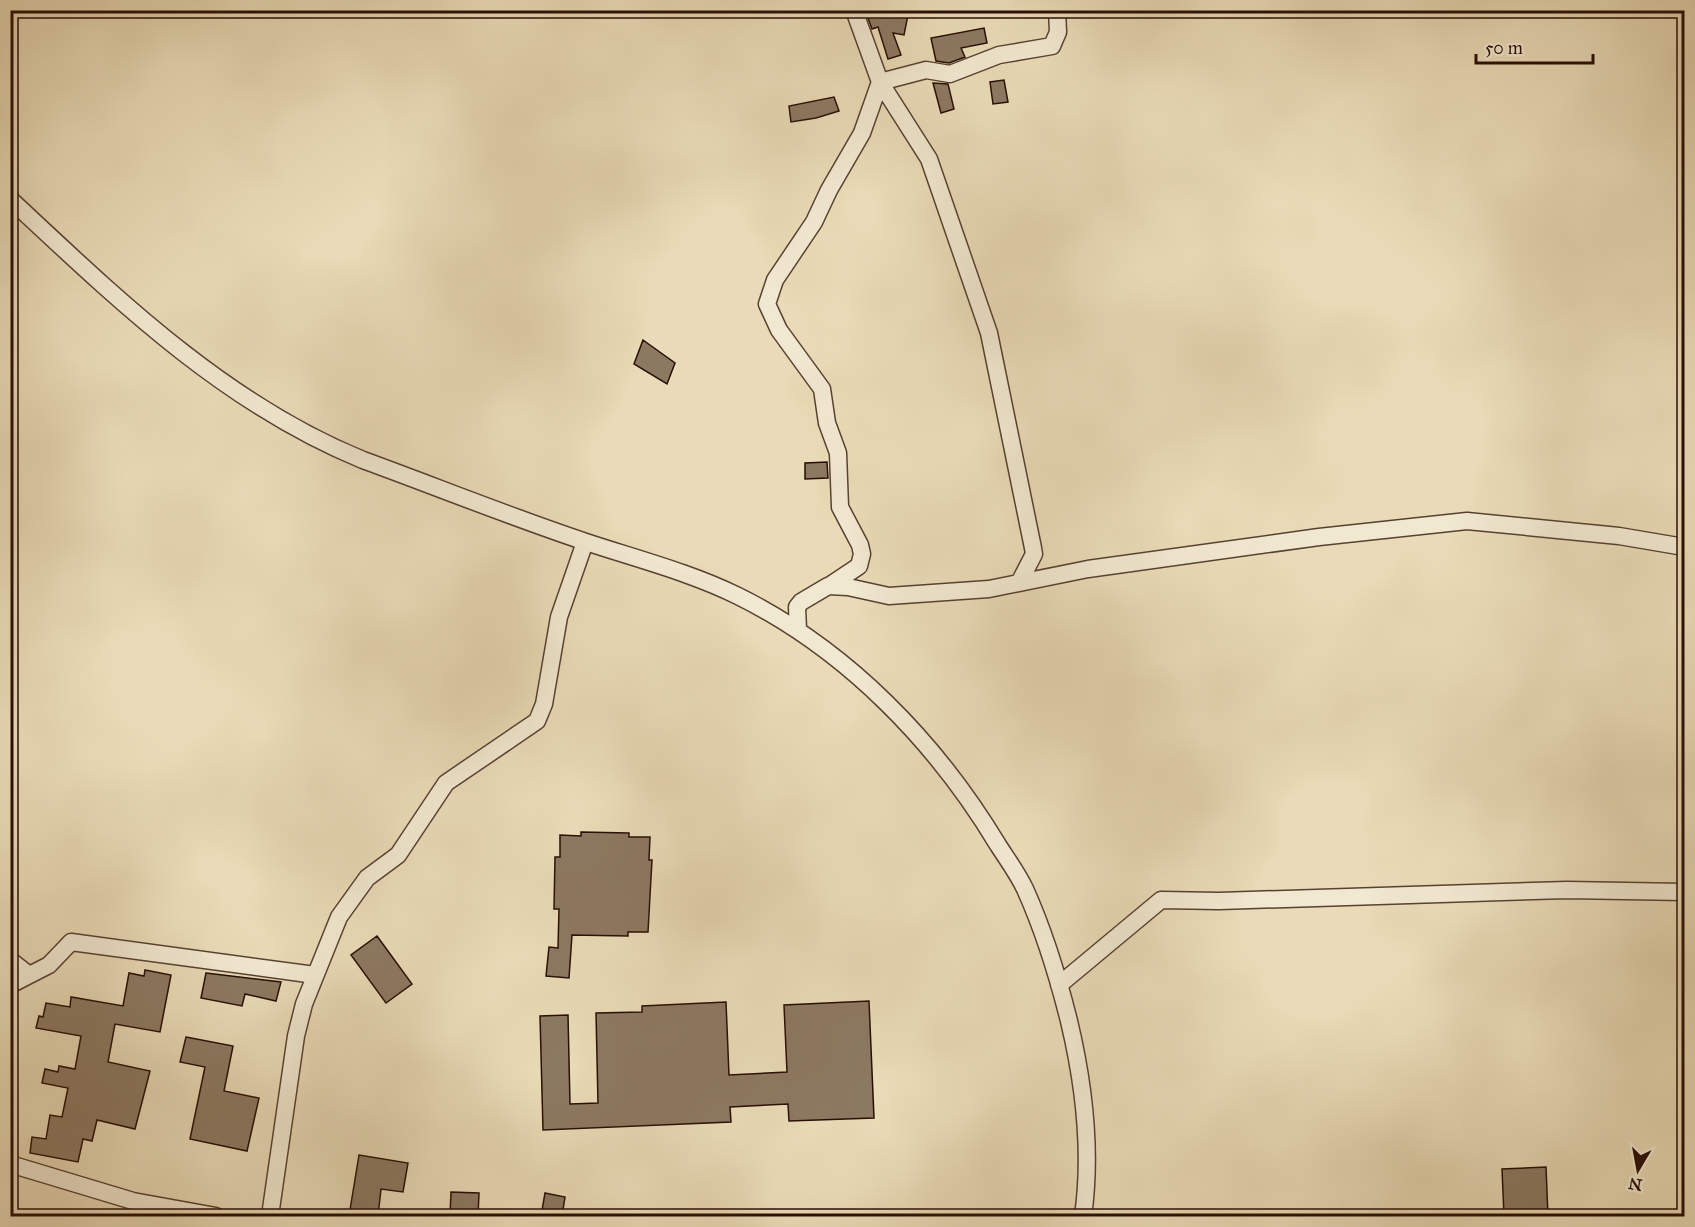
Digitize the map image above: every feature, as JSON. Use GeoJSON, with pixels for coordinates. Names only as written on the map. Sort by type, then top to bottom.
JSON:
{"type":"FeatureCollection","features":[{"type":"Feature","properties":{"kind":"street"},"geometry":{"type":"LineString","coordinates":[[854,10],[880,82],[929,159],[988,333],[1034,554],[1019,583]]}},
{"type":"Feature","properties":{"kind":"street"},"geometry":{"type":"LineString","coordinates":[[880,82],[921,70],[950,74],[999,55],[1052,46],[1058,32],[1057,10]]}},
{"type":"Feature","properties":{"kind":"street"},"geometry":{"type":"LineString","coordinates":[[798,630],[797,607],[801,602],[859,566],[862,550],[840,507],[839,462],[826,423],[822,389],[779,330],[769,312],[767,299],[775,280],[814,222],[829,189],[862,133],[880,82]]}},
{"type":"Feature","properties":{"kind":"street"},"geometry":{"type":"LineString","coordinates":[[10,198],[100,283],[192,361],[264,410],[334,448],[585,542],[688,573],[740,597],[798,630],[857,677],[898,715],[935,753],[972,800],[1025,888],[1059,985],[1078,1062],[1083,1102],[1086,1175],[1083,1216]]}},
{"type":"Feature","properties":{"kind":"street"},"geometry":{"type":"LineString","coordinates":[[828,586],[904,596],[989,589],[1088,569],[1319,537],[1467,521],[1619,536],[1684,547]]}},
{"type":"Feature","properties":{"kind":"street"},"geometry":{"type":"LineString","coordinates":[[270,1216],[296,1036],[304,1004],[339,916],[367,878],[398,855],[446,783],[537,721],[544,704],[559,617],[585,542]]}},
{"type":"Feature","properties":{"kind":"street"},"geometry":{"type":"LineString","coordinates":[[1059,985],[1161,900],[1219,901],[1567,890],[1684,892]]}},
{"type":"Feature","properties":{"kind":"street"},"geometry":{"type":"LineString","coordinates":[[10,986],[49,965],[68,943],[76,942],[315,975]]}},
{"type":"Feature","properties":{"kind":"street"},"geometry":{"type":"LineString","coordinates":[[10,960],[29,975]]}},
{"type":"Feature","properties":{"kind":"street"},"geometry":{"type":"LineString","coordinates":[[10,1164],[133,1201],[216,1216]]}},
{"type":"Feature","properties":{"kind":"building"},"geometry":{"type":"Polygon","coordinates":[[[865,10],[909,10],[904,35],[893,33],[901,55],[888,59],[878,27],[872,29],[865,10]]]}},
{"type":"Feature","properties":{"kind":"building"},"geometry":{"type":"Polygon","coordinates":[[[984,28],[987,43],[961,48],[965,57],[949,63],[936,61],[931,38],[984,28]]]}},
{"type":"Feature","properties":{"kind":"building"},"geometry":{"type":"Polygon","coordinates":[[[1004,80],[1008,102],[993,104],[990,82],[1004,80]]]}},
{"type":"Feature","properties":{"kind":"building"},"geometry":{"type":"Polygon","coordinates":[[[933,83],[948,84],[954,109],[941,113],[933,83]]]}},
{"type":"Feature","properties":{"kind":"building"},"geometry":{"type":"Polygon","coordinates":[[[834,97],[839,111],[791,122],[789,106],[834,97]]]}},
{"type":"Feature","properties":{"kind":"building"},"geometry":{"type":"Polygon","coordinates":[[[643,340],[675,363],[667,384],[634,364],[643,340]]]}},
{"type":"Feature","properties":{"kind":"building"},"geometry":{"type":"Polygon","coordinates":[[[827,462],[828,478],[805,479],[805,463],[827,462]]]}},
{"type":"Feature","properties":{"kind":"building"},"geometry":{"type":"Polygon","coordinates":[[[581,832],[629,833],[629,837],[650,837],[649,860],[652,860],[648,932],[628,932],[628,936],[572,935],[569,978],[546,976],[549,947],[558,948],[559,909],[554,909],[555,857],[560,857],[560,835],[581,836],[581,832]]]}},
{"type":"Feature","properties":{"kind":"building"},"geometry":{"type":"Polygon","coordinates":[[[377,936],[412,984],[386,1003],[351,955],[377,936]]]}},
{"type":"Feature","properties":{"kind":"building"},"geometry":{"type":"Polygon","coordinates":[[[145,970],[171,975],[160,1032],[115,1024],[108,1062],[150,1071],[135,1129],[97,1120],[92,1141],[83,1139],[78,1162],[30,1153],[32,1137],[46,1139],[50,1115],[62,1117],[68,1088],[42,1083],[45,1069],[58,1072],[59,1066],[75,1069],[81,1036],[36,1028],[39,1016],[43,1017],[46,1003],[70,1007],[71,997],[123,1006],[129,973],[144,976],[145,970]]]}},
{"type":"Feature","properties":{"kind":"building"},"geometry":{"type":"Polygon","coordinates":[[[206,973],[281,982],[276,1001],[245,994],[242,1006],[201,998],[206,973]]]}},
{"type":"Feature","properties":{"kind":"building"},"geometry":{"type":"Polygon","coordinates":[[[869,1001],[874,1118],[789,1121],[788,1104],[730,1107],[731,1122],[543,1130],[540,1016],[568,1015],[570,1104],[598,1103],[596,1013],[642,1012],[642,1006],[726,1002],[729,1075],[787,1072],[784,1005],[869,1001]]]}},
{"type":"Feature","properties":{"kind":"building"},"geometry":{"type":"Polygon","coordinates":[[[186,1037],[233,1046],[224,1091],[259,1098],[247,1151],[190,1139],[205,1067],[180,1062],[186,1037]]]}},
{"type":"Feature","properties":{"kind":"building"},"geometry":{"type":"Polygon","coordinates":[[[359,1155],[408,1163],[403,1192],[381,1189],[378,1216],[349,1216],[359,1155]]]}},
{"type":"Feature","properties":{"kind":"building"},"geometry":{"type":"Polygon","coordinates":[[[1546,1167],[1548,1216],[1504,1216],[1502,1169],[1546,1167]]]}},
{"type":"Feature","properties":{"kind":"building"},"geometry":{"type":"Polygon","coordinates":[[[451,1192],[479,1193],[478,1216],[450,1216],[451,1192]]]}},
{"type":"Feature","properties":{"kind":"building"},"geometry":{"type":"Polygon","coordinates":[[[545,1193],[565,1197],[562,1216],[541,1216],[545,1193]]]}}]}
